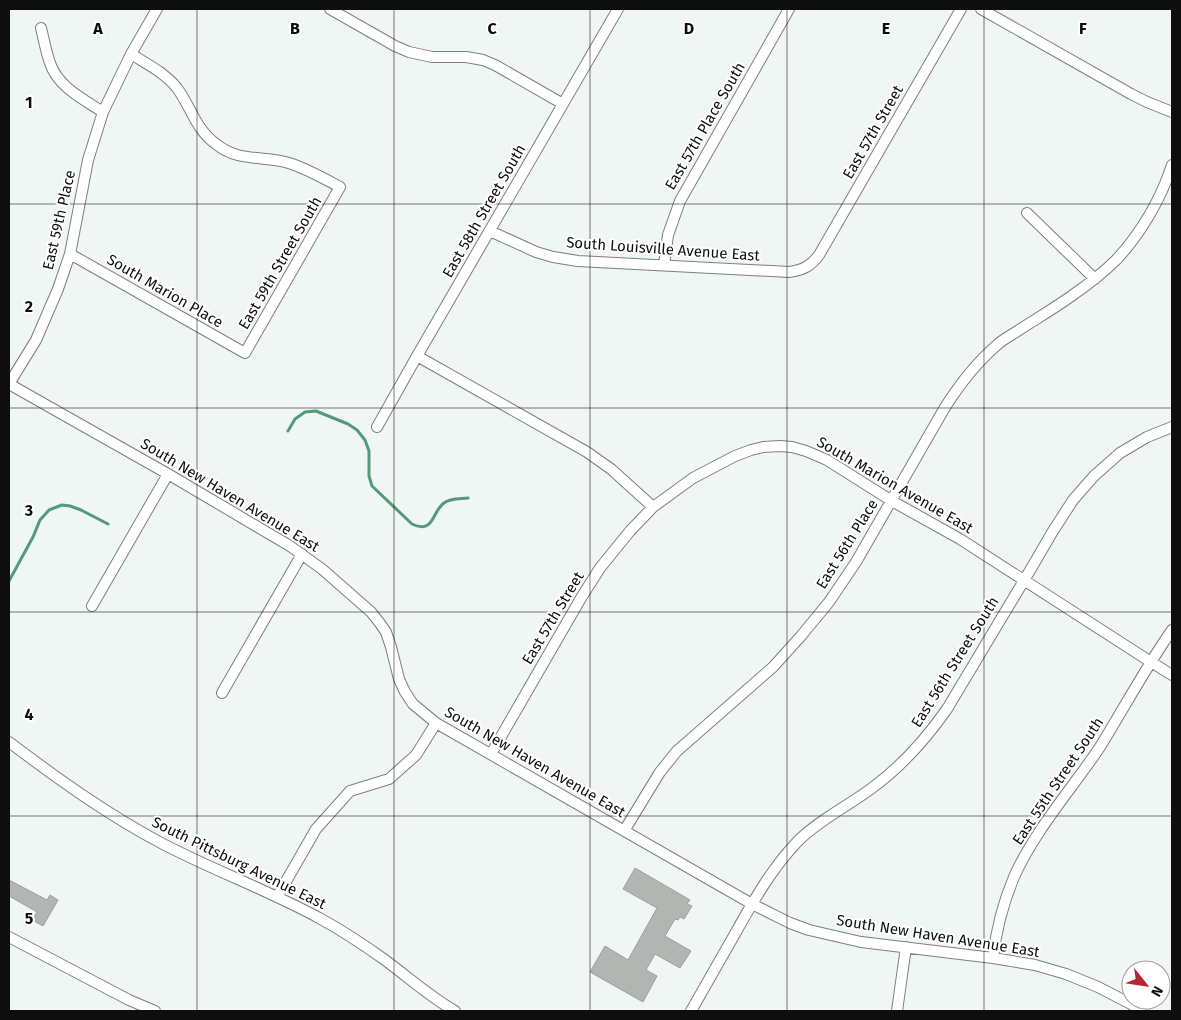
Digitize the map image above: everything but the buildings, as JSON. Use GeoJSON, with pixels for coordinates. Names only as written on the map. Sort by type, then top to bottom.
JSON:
{"type":"FeatureCollection","features":[{"type":"Feature","properties":{"kind":"street","name":"East 59th Place"},"geometry":{"type":"LineString","coordinates":[[9,384],[36,340],[58,289],[70,254],[88,160],[103,112],[131,54],[157,9]]}},
{"type":"Feature","properties":{"kind":"street"},"geometry":{"type":"LineString","coordinates":[[330,9],[409,52],[432,58],[466,57],[483,60],[563,104]]}},
{"type":"Feature","properties":{"kind":"street","name":"East 58th Street South"},"geometry":{"type":"LineString","coordinates":[[377,428],[618,9]]}},
{"type":"Feature","properties":{"kind":"street","name":"East 57th Place South"},"geometry":{"type":"LineString","coordinates":[[664,265],[668,235],[680,201],[789,9]]}},
{"type":"Feature","properties":{"kind":"street","name":"East 57th Street"},"geometry":{"type":"LineString","coordinates":[[808,267],[819,255],[961,9]]}},
{"type":"Feature","properties":{"kind":"street"},"geometry":{"type":"LineString","coordinates":[[982,9],[1131,94],[1172,112]]}},
{"type":"Feature","properties":{"kind":"street"},"geometry":{"type":"LineString","coordinates":[[41,28],[50,64],[60,81],[71,91],[103,112]]}},
{"type":"Feature","properties":{"kind":"street","name":"East 59th Street South"},"geometry":{"type":"LineString","coordinates":[[131,54],[166,77],[177,89],[203,132],[217,145],[232,154],[291,164],[340,187],[245,353]]}},
{"type":"Feature","properties":{"kind":"street","name":"East 56th Place"},"geometry":{"type":"LineString","coordinates":[[624,831],[660,772],[677,751],[773,667],[828,602],[856,562],[959,385],[998,344],[1070,297],[1117,258],[1134,237],[1170,181],[1172,165]]}},
{"type":"Feature","properties":{"kind":"street"},"geometry":{"type":"LineString","coordinates":[[1027,213],[1095,278]]}},
{"type":"Feature","properties":{"kind":"street","name":"South Louisville Avenue East"},"geometry":{"type":"LineString","coordinates":[[490,231],[536,252],[578,261],[789,272],[799,271],[808,267]]}},
{"type":"Feature","properties":{"kind":"street","name":"South Marion Place"},"geometry":{"type":"LineString","coordinates":[[70,254],[245,353]]}},
{"type":"Feature","properties":{"kind":"street"},"geometry":{"type":"LineString","coordinates":[[417,356],[587,452],[612,469],[653,507]]}},
{"type":"Feature","properties":{"kind":"street","name":"South New Haven Avenue East"},"geometry":{"type":"LineString","coordinates":[[9,384],[168,474],[302,554],[322,569],[371,612],[379,622],[386,632],[405,692],[413,704],[436,723],[752,904],[790,923],[809,930],[861,942],[1035,965],[1066,974],[1098,987],[1141,1011]]}},
{"type":"Feature","properties":{"kind":"street","name":"East 56th Street South"},"geometry":{"type":"LineString","coordinates":[[691,1011],[752,904],[782,860],[799,840],[816,826],[886,777],[919,745],[947,709],[1053,531],[1074,500],[1094,476],[1120,453],[1147,437],[1172,427]]}},
{"type":"Feature","properties":{"kind":"street","name":"South Marion Avenue East"},"geometry":{"type":"LineString","coordinates":[[653,507],[693,478],[735,456],[751,450],[780,446],[806,451],[827,460],[892,501],[960,539],[1172,675]]}},
{"type":"Feature","properties":{"kind":"street"},"geometry":{"type":"LineString","coordinates":[[92,606],[168,474]]}},
{"type":"Feature","properties":{"kind":"street","name":"East 57th Street"},"geometry":{"type":"LineString","coordinates":[[491,754],[600,568],[630,531],[653,507]]}},
{"type":"Feature","properties":{"kind":"street"},"geometry":{"type":"LineString","coordinates":[[222,693],[302,554]]}},
{"type":"Feature","properties":{"kind":"street","name":"East 55th Street South"},"geometry":{"type":"LineString","coordinates":[[993,958],[996,935],[1003,908],[1014,878],[1028,851],[1111,729],[1172,630]]}},
{"type":"Feature","properties":{"kind":"street"},"geometry":{"type":"LineString","coordinates":[[276,898],[316,829],[350,790],[389,779],[416,755],[436,723]]}},
{"type":"Feature","properties":{"kind":"street","name":"South Pittsburg Avenue East"},"geometry":{"type":"LineString","coordinates":[[9,742],[110,814],[164,844],[319,918],[344,932],[455,1011]]}},
{"type":"Feature","properties":{"kind":"street"},"geometry":{"type":"LineString","coordinates":[[9,937],[129,1000],[155,1011]]}},
{"type":"Feature","properties":{"kind":"street"},"geometry":{"type":"LineString","coordinates":[[897,1011],[906,947]]}},
{"type":"Feature","properties":{"kind":"waterway"},"geometry":{"type":"LineString","coordinates":[[288,431],[295,419],[305,412],[316,411],[348,424],[357,430],[365,440],[369,451],[369,476],[372,486],[412,524],[419,527],[429,524],[446,501],[468,498]]}},
{"type":"Feature","properties":{"kind":"waterway"},"geometry":{"type":"LineString","coordinates":[[9,581],[40,520],[49,510],[62,505],[70,506],[108,524]]}}]}
